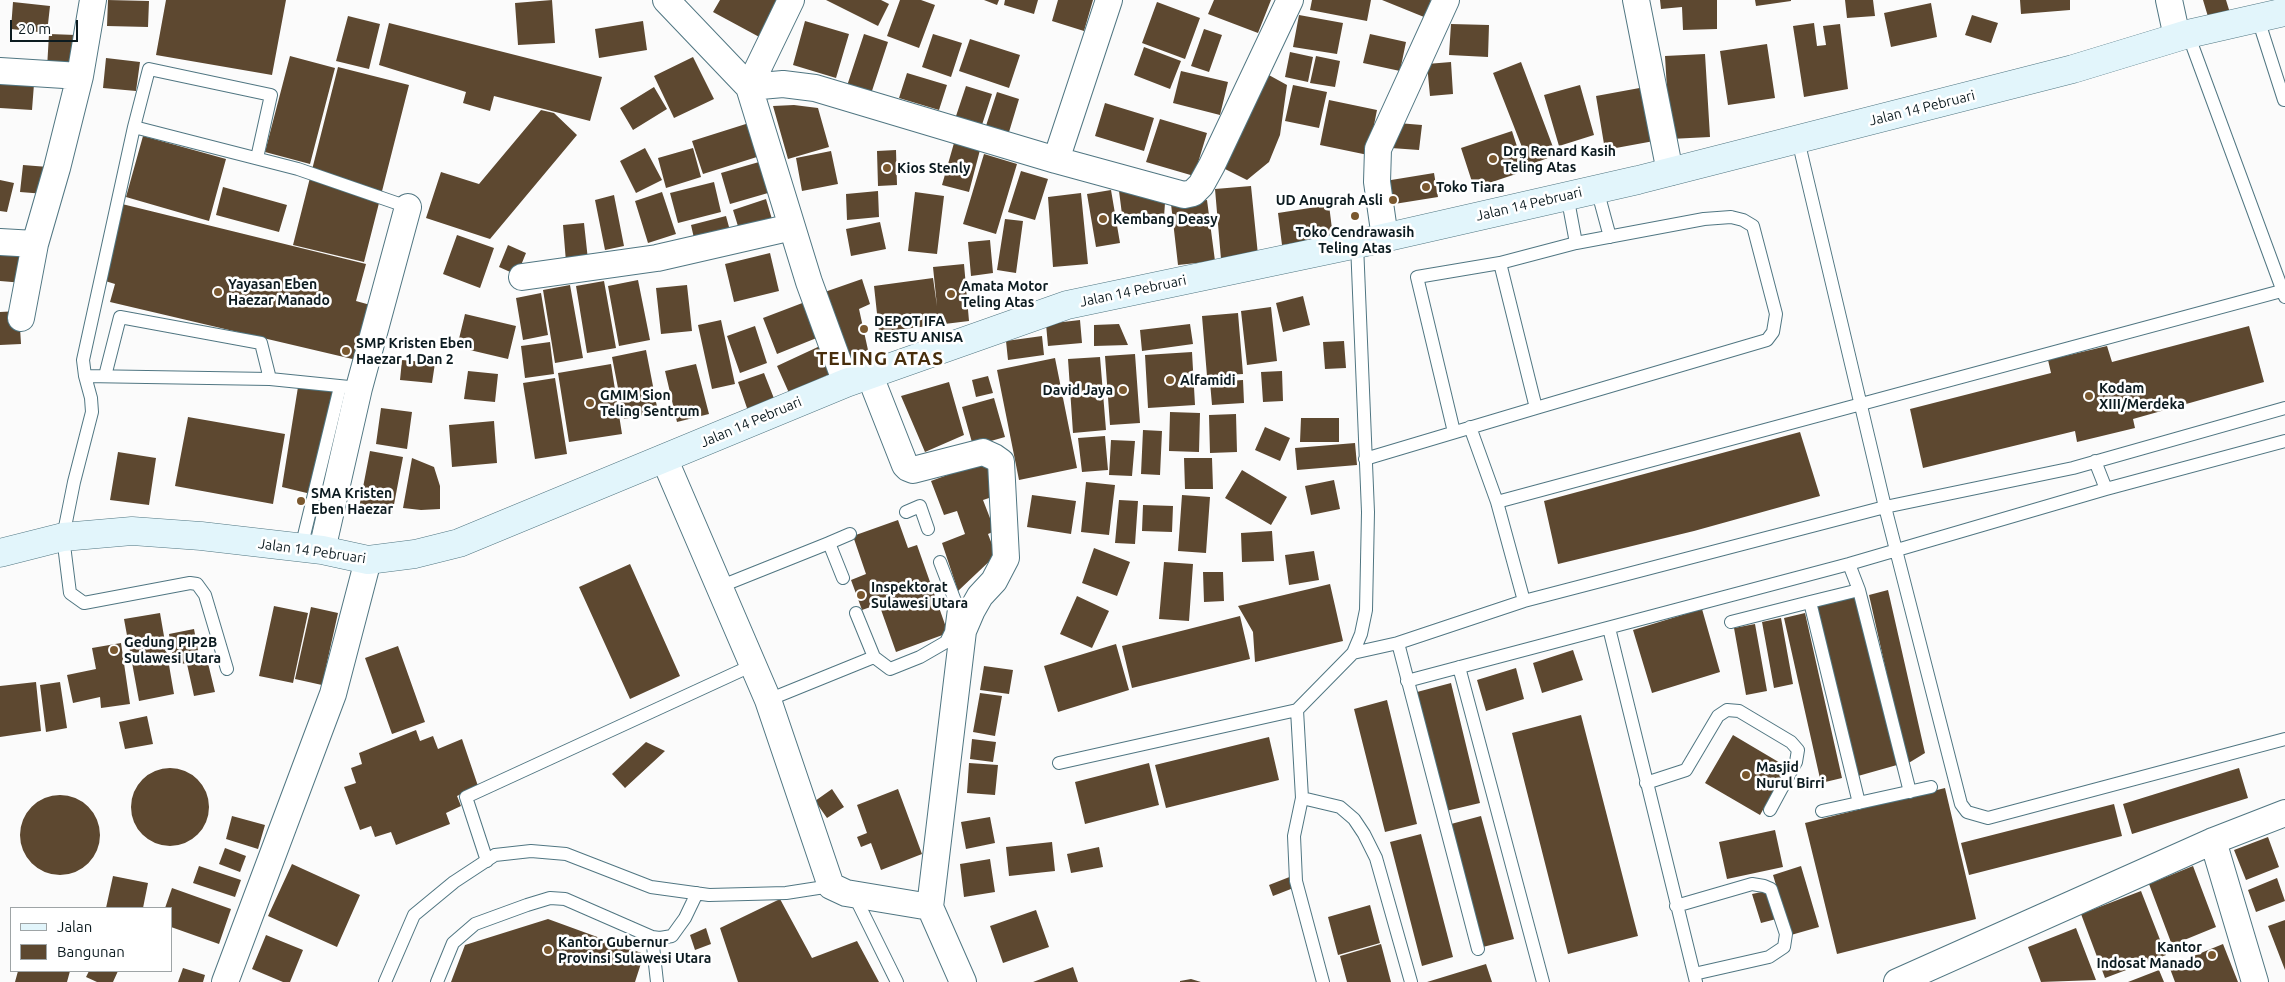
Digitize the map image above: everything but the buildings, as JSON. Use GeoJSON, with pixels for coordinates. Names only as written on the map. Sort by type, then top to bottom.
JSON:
{"type":"FeatureCollection","features":[{"type":"Feature","properties":{"kind":"main road","name":"Jalan 14 Pebruari"},"geometry":{"type":"LineString","coordinates":[[0,553],[63,537],[132,531],[312,549],[368,560],[415,554],[459,543],[858,379],[1067,305],[1385,238],[1670,172],[2073,69],[2183,35],[2285,12]]}},
{"type":"Feature","properties":{"kind":"street"},"geometry":{"type":"LineString","coordinates":[[21,318],[35,244],[57,168],[80,76],[93,0]]}},
{"type":"Feature","properties":{"kind":"street"},"geometry":{"type":"LineString","coordinates":[[666,0],[749,87],[809,282],[858,379],[905,465],[913,470],[983,452],[994,456],[1001,462],[1006,558],[994,582],[976,603],[963,630],[930,907],[963,982]]}},
{"type":"Feature","properties":{"kind":"street"},"geometry":{"type":"LineString","coordinates":[[749,87],[791,0]]}},
{"type":"Feature","properties":{"kind":"street"},"geometry":{"type":"LineString","coordinates":[[1056,160],[1109,0]]}},
{"type":"Feature","properties":{"kind":"street"},"geometry":{"type":"LineString","coordinates":[[749,87],[783,84],[815,88],[1056,160],[1184,195],[1194,193],[1201,185],[1212,165],[1290,0]]}},
{"type":"Feature","properties":{"kind":"street"},"geometry":{"type":"LineString","coordinates":[[1385,238],[1377,182],[1378,149],[1446,0]]}},
{"type":"Feature","properties":{"kind":"street"},"geometry":{"type":"LineString","coordinates":[[1636,0],[1670,172]]}},
{"type":"Feature","properties":{"kind":"street"},"geometry":{"type":"LineString","coordinates":[[2169,0],[2183,35]]}},
{"type":"Feature","properties":{"kind":"street"},"geometry":{"type":"LineString","coordinates":[[0,71],[80,76]]}},
{"type":"Feature","properties":{"kind":"street"},"geometry":{"type":"LineString","coordinates":[[312,549],[349,387],[408,207]]}},
{"type":"Feature","properties":{"kind":"street"},"geometry":{"type":"LineString","coordinates":[[522,277],[657,258],[792,227]]}},
{"type":"Feature","properties":{"kind":"street"},"geometry":{"type":"LineString","coordinates":[[0,242],[35,244]]}},
{"type":"Feature","properties":{"kind":"street"},"geometry":{"type":"LineString","coordinates":[[664,458],[768,700],[842,890],[930,907]]}},
{"type":"Feature","properties":{"kind":"street"},"geometry":{"type":"LineString","coordinates":[[224,982],[333,694],[368,560]]}},
{"type":"Feature","properties":{"kind":"street"},"geometry":{"type":"LineString","coordinates":[[1897,982],[2213,840],[2285,813]]}},
{"type":"Feature","properties":{"kind":"street"},"geometry":{"type":"LineString","coordinates":[[2213,840],[2255,982]]}},
{"type":"Feature","properties":{"kind":"lane"},"geometry":{"type":"LineString","coordinates":[[2258,19],[2285,101]]}},
{"type":"Feature","properties":{"kind":"lane"},"geometry":{"type":"LineString","coordinates":[[1497,502],[2284,293],[2183,35]]}},
{"type":"Feature","properties":{"kind":"lane"},"geometry":{"type":"LineString","coordinates":[[227,669],[201,587],[190,583],[84,603],[70,593],[63,537],[74,482],[92,412],[91,398],[82,360],[134,127],[149,69],[271,96],[257,158]]}},
{"type":"Feature","properties":{"kind":"lane"},"geometry":{"type":"LineString","coordinates":[[134,127],[298,168],[408,207]]}},
{"type":"Feature","properties":{"kind":"lane"},"geometry":{"type":"LineString","coordinates":[[1798,140],[1885,508],[1961,804],[1967,812],[1988,818],[2285,739]]}},
{"type":"Feature","properties":{"kind":"lane"},"geometry":{"type":"LineString","coordinates":[[1597,189],[1610,237]]}},
{"type":"Feature","properties":{"kind":"lane"},"geometry":{"type":"LineString","coordinates":[[1567,196],[1576,244]]}},
{"type":"Feature","properties":{"kind":"lane"},"geometry":{"type":"LineString","coordinates":[[1365,458],[1761,343],[1767,340],[1773,332],[1776,314],[1753,226],[1743,220],[1731,217],[1704,219],[1576,244],[1500,263],[1417,277],[1454,432]]}},
{"type":"Feature","properties":{"kind":"lane"},"geometry":{"type":"LineString","coordinates":[[1059,763],[1298,710],[1353,653],[1361,634],[1366,610],[1368,512],[1357,244]]}},
{"type":"Feature","properties":{"kind":"lane"},"geometry":{"type":"LineString","coordinates":[[1500,263],[1536,408]]}},
{"type":"Feature","properties":{"kind":"lane"},"geometry":{"type":"LineString","coordinates":[[105,376],[120,317],[261,343],[270,379]]}},
{"type":"Feature","properties":{"kind":"lane"},"geometry":{"type":"LineString","coordinates":[[85,376],[270,379],[349,387]]}},
{"type":"Feature","properties":{"kind":"lane"},"geometry":{"type":"LineString","coordinates":[[1353,653],[1398,643],[1524,601],[1885,508],[2095,461],[2285,408]]}},
{"type":"Feature","properties":{"kind":"lane"},"geometry":{"type":"LineString","coordinates":[[1470,427],[1497,502],[1524,601]]}},
{"type":"Feature","properties":{"kind":"lane"},"geometry":{"type":"LineString","coordinates":[[1407,681],[1849,564],[2106,488],[2285,442]]}},
{"type":"Feature","properties":{"kind":"lane"},"geometry":{"type":"LineString","coordinates":[[2095,461],[2106,488]]}},
{"type":"Feature","properties":{"kind":"lane"},"geometry":{"type":"LineString","coordinates":[[906,512],[920,506],[928,529]]}},
{"type":"Feature","properties":{"kind":"lane"},"geometry":{"type":"LineString","coordinates":[[720,587],[850,534]]}},
{"type":"Feature","properties":{"kind":"lane"},"geometry":{"type":"LineString","coordinates":[[829,543],[843,578]]}},
{"type":"Feature","properties":{"kind":"lane"},"geometry":{"type":"LineString","coordinates":[[856,613],[874,657],[890,669],[920,657],[946,642],[951,632],[955,601],[940,562]]}},
{"type":"Feature","properties":{"kind":"lane"},"geometry":{"type":"LineString","coordinates":[[1849,564],[1859,590],[1910,792]]}},
{"type":"Feature","properties":{"kind":"lane"},"geometry":{"type":"LineString","coordinates":[[1731,622],[1859,590]]}},
{"type":"Feature","properties":{"kind":"lane"},"geometry":{"type":"LineString","coordinates":[[1810,602],[1859,803]]}},
{"type":"Feature","properties":{"kind":"lane"},"geometry":{"type":"LineString","coordinates":[[1609,628],[1676,906],[1695,978],[1769,957],[1784,947],[1786,934],[1771,889],[1764,886],[1752,884],[1676,906]]}},
{"type":"Feature","properties":{"kind":"lane"},"geometry":{"type":"LineString","coordinates":[[1398,643],[1478,949]]}},
{"type":"Feature","properties":{"kind":"lane"},"geometry":{"type":"LineString","coordinates":[[768,700],[874,657]]}},
{"type":"Feature","properties":{"kind":"lane"},"geometry":{"type":"LineString","coordinates":[[486,861],[466,797],[753,666]]}},
{"type":"Feature","properties":{"kind":"lane"},"geometry":{"type":"LineString","coordinates":[[1459,666],[1543,982]]}},
{"type":"Feature","properties":{"kind":"lane"},"geometry":{"type":"LineString","coordinates":[[1298,710],[1302,798],[1294,836],[1296,880],[1323,982]]}},
{"type":"Feature","properties":{"kind":"lane"},"geometry":{"type":"LineString","coordinates":[[1646,783],[1686,770],[1718,716],[1728,710],[1739,711],[1792,742],[1798,750],[1796,762],[1770,810]]}},
{"type":"Feature","properties":{"kind":"lane"},"geometry":{"type":"LineString","coordinates":[[1822,811],[1931,787]]}},
{"type":"Feature","properties":{"kind":"lane"},"geometry":{"type":"LineString","coordinates":[[1302,798],[1340,807],[1354,819],[1364,834],[1376,858],[1411,982]]}},
{"type":"Feature","properties":{"kind":"lane"},"geometry":{"type":"LineString","coordinates":[[385,982],[414,915],[454,882],[495,855],[531,851],[566,854],[651,886],[697,893],[786,893],[842,890],[897,982]]}},
{"type":"Feature","properties":{"kind":"lane"},"geometry":{"type":"LineString","coordinates":[[437,982],[453,943],[475,924],[550,898],[565,898],[652,937],[672,936],[685,918],[697,893]]}},
{"type":"Feature","properties":{"kind":"lane"},"geometry":{"type":"LineString","coordinates":[[652,937],[657,982]]}},
{"type":"Feature","properties":{"kind":"place","name":"Drg Renard Kasih Teling Atas"},"geometry":{"type":"Point","coordinates":[1493,159]}},
{"type":"Feature","properties":{"kind":"place","name":"Kios Stenly"},"geometry":{"type":"Point","coordinates":[887,168]}},
{"type":"Feature","properties":{"kind":"place","name":"Toko Tiara"},"geometry":{"type":"Point","coordinates":[1426,187]}},
{"type":"Feature","properties":{"kind":"place","name":"UD Anugrah Asli"},"geometry":{"type":"Point","coordinates":[1393,200]}},
{"type":"Feature","properties":{"kind":"place","name":"Toko Cendrawasih Teling Atas"},"geometry":{"type":"Point","coordinates":[1355,216]}},
{"type":"Feature","properties":{"kind":"place","name":"Kembang Deasy"},"geometry":{"type":"Point","coordinates":[1103,219]}},
{"type":"Feature","properties":{"kind":"place","name":"Yayasan Eben Haezar Manado"},"geometry":{"type":"Point","coordinates":[218,292]}},
{"type":"Feature","properties":{"kind":"place","name":"Amata Motor Teling Atas"},"geometry":{"type":"Point","coordinates":[951,294]}},
{"type":"Feature","properties":{"kind":"place","name":"DEPOT IFA RESTU ANISA"},"geometry":{"type":"Point","coordinates":[864,329]}},
{"type":"Feature","properties":{"kind":"place","name":"SMP Kristen Eben Haezar 1 Dan 2"},"geometry":{"type":"Point","coordinates":[346,351]}},
{"type":"Feature","properties":{"kind":"place","name":"Alfamidi"},"geometry":{"type":"Point","coordinates":[1170,380]}},
{"type":"Feature","properties":{"kind":"place","name":"David Jaya"},"geometry":{"type":"Point","coordinates":[1123,390]}},
{"type":"Feature","properties":{"kind":"place","name":"Kodam XIII/Merdeka"},"geometry":{"type":"Point","coordinates":[2089,396]}},
{"type":"Feature","properties":{"kind":"place","name":"GMIM Sion Teling Sentrum"},"geometry":{"type":"Point","coordinates":[590,403]}},
{"type":"Feature","properties":{"kind":"place","name":"SMA Kristen Eben Haezar"},"geometry":{"type":"Point","coordinates":[301,501]}},
{"type":"Feature","properties":{"kind":"place","name":"Inspektorat Sulawesi Utara"},"geometry":{"type":"Point","coordinates":[861,595]}},
{"type":"Feature","properties":{"kind":"place","name":"Gedung PIP2B Sulawesi Utara"},"geometry":{"type":"Point","coordinates":[114,650]}},
{"type":"Feature","properties":{"kind":"place","name":"Masjid Nurul Birri"},"geometry":{"type":"Point","coordinates":[1746,775]}},
{"type":"Feature","properties":{"kind":"place","name":"Kantor Gubernur Provinsi Sulawesi Utara"},"geometry":{"type":"Point","coordinates":[548,950]}},
{"type":"Feature","properties":{"kind":"place","name":"Kantor Indosat Manado"},"geometry":{"type":"Point","coordinates":[2212,955]}},
{"type":"Feature","properties":{"kind":"district","name":"TELING ATAS"},"geometry":{"type":"Point","coordinates":[880,359]}}]}
